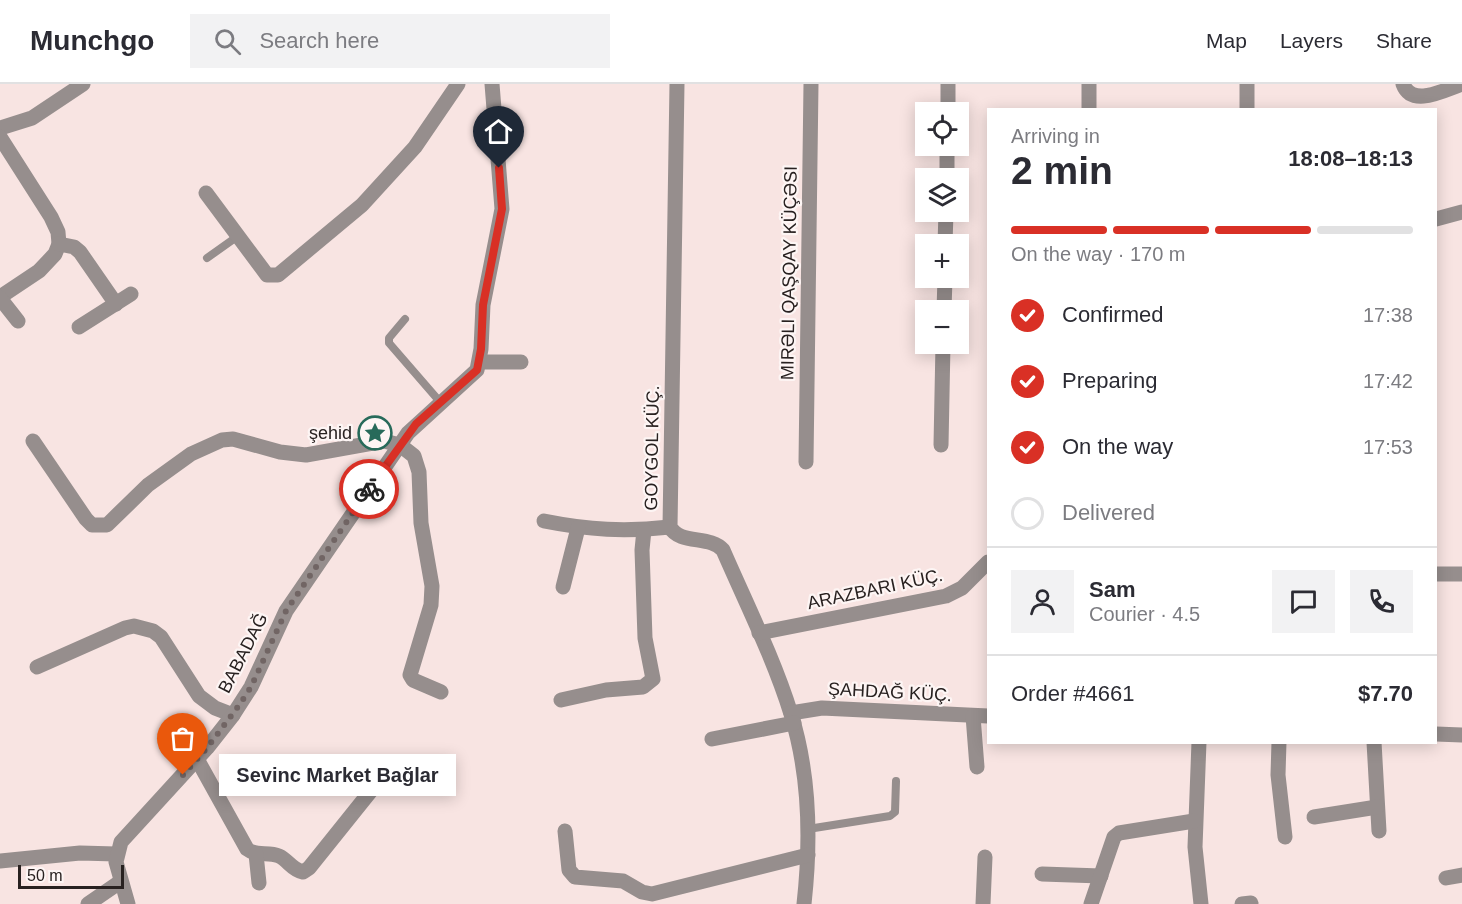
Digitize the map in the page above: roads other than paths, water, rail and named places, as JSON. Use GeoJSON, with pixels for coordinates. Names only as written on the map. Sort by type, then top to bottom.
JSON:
{"type":"FeatureCollection","features":[{"type":"Feature","properties":{"kind":"street"},"geometry":{"type":"LineString","coordinates":[[0,128],[32,118],[83,84]]}},
{"type":"Feature","properties":{"kind":"street"},"geometry":{"type":"LineString","coordinates":[[206,193],[267,275],[272,277],[278,275],[362,205],[415,147],[458,84]]}},
{"type":"Feature","properties":{"kind":"street"},"geometry":{"type":"LineString","coordinates":[[492,84],[502,209],[483,305],[480,362],[521,362]]}},
{"type":"Feature","properties":{"kind":"street","name":"GOYGOL KÜÇ."},"geometry":{"type":"LineString","coordinates":[[677,84],[670,527],[677,535],[714,543],[723,550],[792,718],[806,791],[808,855],[804,904]]}},
{"type":"Feature","properties":{"kind":"street","name":"MIRƏLI QAŞQAY KÜÇƏSI"},"geometry":{"type":"LineString","coordinates":[[806,462],[811,84]]}},
{"type":"Feature","properties":{"kind":"street"},"geometry":{"type":"LineString","coordinates":[[948,84],[948,102]]}},
{"type":"Feature","properties":{"kind":"street"},"geometry":{"type":"LineString","coordinates":[[1089,84],[1089,108]]}},
{"type":"Feature","properties":{"kind":"street"},"geometry":{"type":"LineString","coordinates":[[1247,108],[1248,84]]}},
{"type":"Feature","properties":{"kind":"street"},"geometry":{"type":"LineString","coordinates":[[1403,84],[1412,96],[1423,96],[1462,84]]}},
{"type":"Feature","properties":{"kind":"street"},"geometry":{"type":"LineString","coordinates":[[0,137],[51,217],[58,232],[59,244],[55,254],[39,271],[0,297],[18,321]]}},
{"type":"Feature","properties":{"kind":"street"},"geometry":{"type":"LineString","coordinates":[[1437,219],[1462,212]]}},
{"type":"Feature","properties":{"kind":"street"},"geometry":{"type":"LineString","coordinates":[[59,244],[74,247],[80,252],[116,304]]}},
{"type":"Feature","properties":{"kind":"street"},"geometry":{"type":"LineString","coordinates":[[79,327],[131,294]]}},
{"type":"Feature","properties":{"kind":"street"},"geometry":{"type":"LineString","coordinates":[[941,445],[943,354]]}},
{"type":"Feature","properties":{"kind":"street","name":"BABADAĞ"},"geometry":{"type":"LineString","coordinates":[[116,854],[126,835],[197,759],[233,714],[251,687],[286,611],[400,445],[416,424],[474,375],[480,362]]}},
{"type":"Feature","properties":{"kind":"street"},"geometry":{"type":"LineString","coordinates":[[33,441],[86,519],[92,525],[101,526],[114,520],[148,485],[191,454],[222,440],[233,440],[280,452],[306,455],[384,441],[400,445],[414,456],[419,472],[421,523],[432,586],[431,605],[410,675],[413,680],[441,692]]}},
{"type":"Feature","properties":{"kind":"street"},"geometry":{"type":"LineString","coordinates":[[544,521],[578,528],[622,531],[670,527]]}},
{"type":"Feature","properties":{"kind":"street"},"geometry":{"type":"LineString","coordinates":[[563,587],[578,528]]}},
{"type":"Feature","properties":{"kind":"street"},"geometry":{"type":"LineString","coordinates":[[561,700],[606,690],[643,687],[653,679],[645,638],[642,550],[644,530]]}},
{"type":"Feature","properties":{"kind":"street"},"geometry":{"type":"LineString","coordinates":[[759,633],[946,596],[962,588],[987,563]]}},
{"type":"Feature","properties":{"kind":"street"},"geometry":{"type":"LineString","coordinates":[[1437,574],[1462,574]]}},
{"type":"Feature","properties":{"kind":"street"},"geometry":{"type":"LineString","coordinates":[[38,667],[134,626],[153,631],[161,637],[199,696],[215,708],[233,714]]}},
{"type":"Feature","properties":{"kind":"street","name":"ŞAHDAĞ KÜÇ."},"geometry":{"type":"LineString","coordinates":[[712,739],[822,708],[987,716]]}},
{"type":"Feature","properties":{"kind":"street"},"geometry":{"type":"LineString","coordinates":[[973,716],[977,767]]}},
{"type":"Feature","properties":{"kind":"street"},"geometry":{"type":"LineString","coordinates":[[1437,734],[1462,735]]}},
{"type":"Feature","properties":{"kind":"street"},"geometry":{"type":"LineString","coordinates":[[1198,744],[1194,847],[1202,904]]}},
{"type":"Feature","properties":{"kind":"street"},"geometry":{"type":"LineString","coordinates":[[1279,744],[1279,784],[1285,837]]}},
{"type":"Feature","properties":{"kind":"street"},"geometry":{"type":"LineString","coordinates":[[1374,744],[1379,831]]}},
{"type":"Feature","properties":{"kind":"street"},"geometry":{"type":"LineString","coordinates":[[197,759],[247,849],[256,854],[278,855],[299,872],[305,871],[382,777]]}},
{"type":"Feature","properties":{"kind":"street"},"geometry":{"type":"LineString","coordinates":[[1314,817],[1377,807]]}},
{"type":"Feature","properties":{"kind":"street"},"geometry":{"type":"LineString","coordinates":[[1091,904],[1114,837],[1119,833],[1194,821]]}},
{"type":"Feature","properties":{"kind":"street"},"geometry":{"type":"LineString","coordinates":[[566,831],[569,870],[575,877],[624,881],[642,892],[651,894],[808,855]]}},
{"type":"Feature","properties":{"kind":"street"},"geometry":{"type":"LineString","coordinates":[[0,861],[80,853],[116,854],[120,882],[128,904]]}},
{"type":"Feature","properties":{"kind":"street"},"geometry":{"type":"LineString","coordinates":[[256,854],[259,883]]}},
{"type":"Feature","properties":{"kind":"street"},"geometry":{"type":"LineString","coordinates":[[983,904],[985,857]]}},
{"type":"Feature","properties":{"kind":"street"},"geometry":{"type":"LineString","coordinates":[[1042,874],[1101,876]]}},
{"type":"Feature","properties":{"kind":"street"},"geometry":{"type":"LineString","coordinates":[[1446,878],[1462,875]]}},
{"type":"Feature","properties":{"kind":"street"},"geometry":{"type":"LineString","coordinates":[[88,904],[120,882]]}},
{"type":"Feature","properties":{"kind":"street"},"geometry":{"type":"LineString","coordinates":[[1242,904],[1251,903]]}},
{"type":"Feature","properties":{"kind":"lane"},"geometry":{"type":"LineString","coordinates":[[207,258],[238,236]]}},
{"type":"Feature","properties":{"kind":"lane"},"geometry":{"type":"LineString","coordinates":[[405,319],[390,338],[389,343],[441,403]]}},
{"type":"Feature","properties":{"kind":"lane"},"geometry":{"type":"LineString","coordinates":[[808,829],[890,816],[895,812],[896,781]]}},
{"type":"Feature","properties":{"kind":"place","name":"şehid"},"geometry":{"type":"Point","coordinates":[375,433]}},
{"type":"Feature","properties":{"kind":"place","name":"Sevinc Market Bağlar"},"geometry":{"type":"Point","coordinates":[183,775]}}]}
